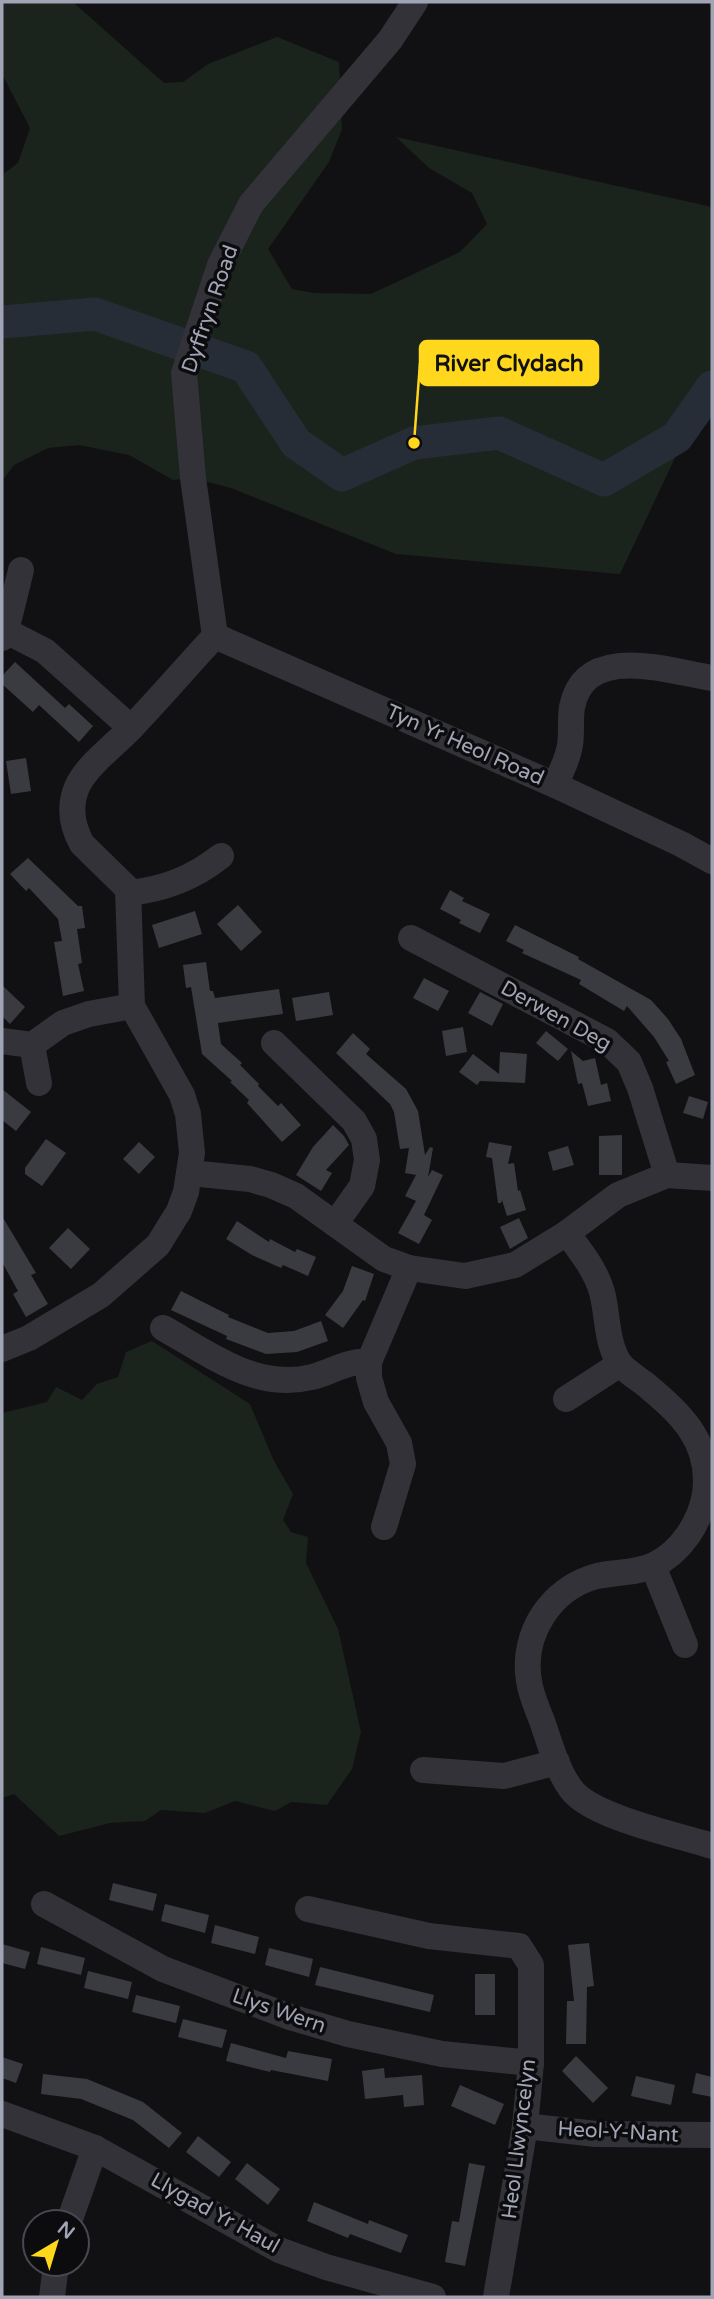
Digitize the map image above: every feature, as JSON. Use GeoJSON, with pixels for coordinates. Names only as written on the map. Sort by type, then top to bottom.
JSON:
{"type":"FeatureCollection","features":[{"type":"Feature","properties":{"kind":"street","name":"Dyffryn Road"},"geometry":{"type":"LineString","coordinates":[[215,636],[193,478],[184,373],[220,265],[251,204],[390,40],[415,2]]}},
{"type":"Feature","properties":{"kind":"street"},"geometry":{"type":"LineString","coordinates":[[21,570],[4,634],[45,651],[131,728]]}},
{"type":"Feature","properties":{"kind":"street"},"geometry":{"type":"LineString","coordinates":[[2,1349],[29,1338],[101,1295],[158,1245],[179,1211],[190,1172],[191,1133],[183,1095],[132,1006],[129,893],[120,880],[82,844],[72,814],[76,789],[81,778],[215,636]]}},
{"type":"Feature","properties":{"kind":"street","name":"Tyn Yr Heol Road"},"geometry":{"type":"LineString","coordinates":[[215,636],[555,785],[712,861]]}},
{"type":"Feature","properties":{"kind":"street"},"geometry":{"type":"LineString","coordinates":[[555,785],[570,744],[574,701],[582,685],[598,671],[608,666],[630,664],[712,678]]}},
{"type":"Feature","properties":{"kind":"street"},"geometry":{"type":"LineString","coordinates":[[129,893],[152,891],[182,881],[221,856]]}},
{"type":"Feature","properties":{"kind":"street","name":"Derwen Deg"},"geometry":{"type":"LineString","coordinates":[[411,938],[607,1041],[629,1062],[640,1088],[667,1175]]}},
{"type":"Feature","properties":{"kind":"street"},"geometry":{"type":"LineString","coordinates":[[2,1041],[32,1045],[63,1023],[89,1014],[132,1006]]}},
{"type":"Feature","properties":{"kind":"street"},"geometry":{"type":"LineString","coordinates":[[274,1043],[354,1121],[364,1139],[368,1160],[362,1186],[335,1224]]}},
{"type":"Feature","properties":{"kind":"street"},"geometry":{"type":"LineString","coordinates":[[32,1045],[39,1083]]}},
{"type":"Feature","properties":{"kind":"street"},"geometry":{"type":"LineString","coordinates":[[190,1172],[250,1178],[271,1185],[296,1196],[384,1259],[409,1268],[465,1276],[515,1265],[567,1233],[618,1195],[667,1175],[712,1178]]}},
{"type":"Feature","properties":{"kind":"street"},"geometry":{"type":"LineString","coordinates":[[567,1233],[591,1266],[601,1292],[609,1336],[621,1364],[686,1421],[700,1448],[704,1463],[705,1493],[695,1523],[678,1548],[653,1566],[583,1581],[557,1598],[538,1623],[528,1652],[529,1682],[557,1762],[578,1798],[598,1810],[712,1846]]}},
{"type":"Feature","properties":{"kind":"street"},"geometry":{"type":"LineString","coordinates":[[384,1527],[403,1464],[399,1443],[376,1402],[369,1378],[369,1362],[409,1268]]}},
{"type":"Feature","properties":{"kind":"street"},"geometry":{"type":"LineString","coordinates":[[163,1328],[250,1375],[273,1380],[312,1377],[358,1361],[369,1362]]}},
{"type":"Feature","properties":{"kind":"street"},"geometry":{"type":"LineString","coordinates":[[566,1399],[621,1364]]}},
{"type":"Feature","properties":{"kind":"street"},"geometry":{"type":"LineString","coordinates":[[653,1566],[685,1645]]}},
{"type":"Feature","properties":{"kind":"street"},"geometry":{"type":"LineString","coordinates":[[423,1770],[504,1776],[557,1762]]}},
{"type":"Feature","properties":{"kind":"street","name":"Llys Wern"},"geometry":{"type":"LineString","coordinates":[[44,1904],[163,1969],[290,2017],[348,2034],[442,2054],[531,2063]]}},
{"type":"Feature","properties":{"kind":"street","name":"Heol Llwyncelyn"},"geometry":{"type":"LineString","coordinates":[[308,1909],[429,1936],[519,1945],[531,1965],[531,2063],[525,2126],[496,2297]]}},
{"type":"Feature","properties":{"kind":"street","name":"Llygad Yr Haul"},"geometry":{"type":"LineString","coordinates":[[2,2114],[95,2148],[279,2250],[402,2293],[433,2297]]}},
{"type":"Feature","properties":{"kind":"street","name":"Heol-Y-Nant"},"geometry":{"type":"LineString","coordinates":[[525,2126],[596,2134],[712,2135]]}},
{"type":"Feature","properties":{"kind":"street"},"geometry":{"type":"LineString","coordinates":[[74,2208],[95,2148]]}},
{"type":"Feature","properties":{"kind":"street"},"geometry":{"type":"LineString","coordinates":[[52,2297],[54,2278]]}},
{"type":"Feature","properties":{"kind":"shaded area"},"geometry":{"type":"Polygon","coordinates":[[[2,2],[73,2],[164,83],[183,82],[208,64],[277,37],[339,62],[342,129],[329,162],[268,249],[292,289],[314,293],[371,294],[460,252],[487,224],[472,193],[429,168],[396,137],[712,207],[712,380],[620,574],[396,554],[231,488],[193,478],[173,480],[129,455],[79,445],[48,448],[14,465],[2,481],[2,175],[18,163],[30,128],[2,74],[2,2]]]}},
{"type":"Feature","properties":{"kind":"shaded area"},"geometry":{"type":"Polygon","coordinates":[[[152,1341],[250,1404],[273,1459],[293,1494],[283,1520],[291,1532],[308,1537],[306,1563],[338,1629],[361,1732],[352,1769],[327,1805],[291,1802],[275,1811],[235,1801],[205,1813],[161,1810],[145,1821],[110,1823],[59,1836],[14,1794],[2,1798],[2,1413],[47,1402],[56,1387],[82,1400],[97,1384],[118,1377],[126,1352],[152,1341]]]}},
{"type":"Feature","properties":{"kind":"building"},"geometry":{"type":"Polygon","coordinates":[[[15,662],[65,708],[69,704],[93,726],[79,742],[39,705],[33,712],[2,684],[2,676],[15,662]]]}},
{"type":"Feature","properties":{"kind":"building"},"geometry":{"type":"Polygon","coordinates":[[[26,758],[31,791],[11,794],[6,761],[26,758]]]}},
{"type":"Feature","properties":{"kind":"building"},"geometry":{"type":"Polygon","coordinates":[[[28,858],[78,906],[82,906],[85,928],[77,929],[82,963],[78,964],[84,991],[63,996],[54,942],[62,941],[58,919],[29,888],[26,891],[10,874],[28,858]]]}},
{"type":"Feature","properties":{"kind":"building"},"geometry":{"type":"Polygon","coordinates":[[[450,890],[464,898],[462,901],[490,914],[480,933],[459,923],[461,920],[440,909],[450,890]]]}},
{"type":"Feature","properties":{"kind":"building"},"geometry":{"type":"Polygon","coordinates":[[[238,905],[262,932],[241,951],[217,924],[238,905]]]}},
{"type":"Feature","properties":{"kind":"building"},"geometry":{"type":"Polygon","coordinates":[[[195,911],[202,934],[159,948],[152,925],[195,911]]]}},
{"type":"Feature","properties":{"kind":"building"},"geometry":{"type":"Polygon","coordinates":[[[515,925],[579,957],[578,959],[651,1000],[681,1039],[695,1075],[676,1084],[666,1062],[669,1061],[654,1037],[627,1006],[624,1011],[579,984],[581,980],[522,953],[524,950],[506,941],[515,925]]]}},
{"type":"Feature","properties":{"kind":"building"},"geometry":{"type":"Polygon","coordinates":[[[206,962],[210,991],[213,991],[215,998],[279,989],[283,1014],[218,1023],[221,1044],[242,1063],[240,1065],[258,1086],[278,1106],[281,1103],[301,1125],[282,1142],[247,1103],[249,1100],[230,1082],[232,1081],[202,1054],[191,987],[186,988],[183,965],[206,962]]]}},
{"type":"Feature","properties":{"kind":"building"},"geometry":{"type":"Polygon","coordinates":[[[424,978],[449,991],[438,1011],[413,998],[424,978]]]}},
{"type":"Feature","properties":{"kind":"building"},"geometry":{"type":"Polygon","coordinates":[[[2,985],[25,1007],[10,1024],[2,1016],[2,985]]]}},
{"type":"Feature","properties":{"kind":"building"},"geometry":{"type":"Polygon","coordinates":[[[329,992],[333,1015],[296,1021],[292,998],[329,992]]]}},
{"type":"Feature","properties":{"kind":"building"},"geometry":{"type":"Polygon","coordinates":[[[480,992],[503,1004],[492,1026],[468,1013],[480,992]]]}},
{"type":"Feature","properties":{"kind":"building"},"geometry":{"type":"Polygon","coordinates":[[[463,1027],[467,1052],[446,1056],[442,1031],[463,1027]]]}},
{"type":"Feature","properties":{"kind":"building"},"geometry":{"type":"Polygon","coordinates":[[[546,1031],[568,1049],[558,1061],[536,1043],[546,1031]]]}},
{"type":"Feature","properties":{"kind":"building"},"geometry":{"type":"Polygon","coordinates":[[[353,1033],[370,1049],[366,1054],[406,1089],[418,1111],[425,1155],[430,1147],[433,1148],[428,1177],[432,1170],[443,1175],[424,1215],[432,1220],[419,1244],[398,1233],[416,1201],[405,1196],[416,1175],[405,1173],[409,1148],[400,1149],[394,1112],[390,1104],[336,1053],[353,1033]]]}},
{"type":"Feature","properties":{"kind":"building"},"geometry":{"type":"Polygon","coordinates":[[[571,1051],[583,1061],[595,1058],[601,1085],[607,1083],[611,1101],[588,1106],[582,1083],[578,1084],[571,1051]]]}},
{"type":"Feature","properties":{"kind":"building"},"geometry":{"type":"Polygon","coordinates":[[[500,1052],[527,1054],[525,1083],[480,1081],[477,1085],[459,1072],[473,1054],[499,1074],[500,1052]]]}},
{"type":"Feature","properties":{"kind":"building"},"geometry":{"type":"Polygon","coordinates":[[[2,1089],[31,1112],[16,1131],[2,1120],[2,1089]]]}},
{"type":"Feature","properties":{"kind":"building"},"geometry":{"type":"Polygon","coordinates":[[[689,1096],[708,1102],[703,1119],[683,1113],[689,1096]]]}},
{"type":"Feature","properties":{"kind":"building"},"geometry":{"type":"Polygon","coordinates":[[[333,1125],[349,1145],[326,1170],[332,1173],[321,1191],[296,1175],[313,1147],[333,1125]]]}},
{"type":"Feature","properties":{"kind":"building"},"geometry":{"type":"Polygon","coordinates":[[[622,1135],[622,1175],[599,1175],[599,1136],[622,1135]]]}},
{"type":"Feature","properties":{"kind":"building"},"geometry":{"type":"Polygon","coordinates":[[[46,1139],[66,1153],[42,1186],[25,1174],[25,1168],[46,1139]]]}},
{"type":"Feature","properties":{"kind":"building"},"geometry":{"type":"Polygon","coordinates":[[[139,1142],[155,1157],[139,1174],[123,1159],[139,1142]]]}},
{"type":"Feature","properties":{"kind":"building"},"geometry":{"type":"Polygon","coordinates":[[[489,1142],[512,1146],[508,1164],[514,1163],[518,1191],[520,1190],[526,1210],[507,1216],[502,1200],[498,1203],[492,1158],[486,1157],[489,1142]]]}},
{"type":"Feature","properties":{"kind":"building"},"geometry":{"type":"Polygon","coordinates":[[[568,1146],[574,1165],[553,1171],[548,1152],[568,1146]]]}},
{"type":"Feature","properties":{"kind":"building"},"geometry":{"type":"Polygon","coordinates":[[[2,1216],[36,1273],[31,1275],[48,1304],[26,1317],[13,1294],[18,1291],[2,1262],[2,1216]]]}},
{"type":"Feature","properties":{"kind":"building"},"geometry":{"type":"Polygon","coordinates":[[[519,1218],[528,1238],[510,1249],[500,1227],[519,1218]]]}},
{"type":"Feature","properties":{"kind":"building"},"geometry":{"type":"Polygon","coordinates":[[[237,1221],[269,1242],[270,1239],[295,1252],[297,1249],[316,1257],[308,1276],[252,1255],[226,1239],[237,1221]]]}},
{"type":"Feature","properties":{"kind":"building"},"geometry":{"type":"Polygon","coordinates":[[[68,1228],[90,1249],[71,1269],[49,1248],[68,1228]]]}},
{"type":"Feature","properties":{"kind":"building"},"geometry":{"type":"Polygon","coordinates":[[[352,1266],[374,1274],[365,1301],[363,1300],[343,1328],[325,1315],[343,1291],[352,1266]]]}},
{"type":"Feature","properties":{"kind":"building"},"geometry":{"type":"Polygon","coordinates":[[[181,1291],[229,1315],[228,1317],[268,1333],[294,1331],[321,1321],[328,1341],[297,1352],[266,1354],[226,1339],[227,1336],[171,1310],[181,1291]]]}},
{"type":"Feature","properties":{"kind":"building"},"geometry":{"type":"Polygon","coordinates":[[[113,1883],[157,1894],[153,1911],[109,1900],[113,1883]]]}},
{"type":"Feature","properties":{"kind":"building"},"geometry":{"type":"Polygon","coordinates":[[[165,1904],[209,1915],[205,1933],[161,1921],[165,1904]]]}},
{"type":"Feature","properties":{"kind":"building"},"geometry":{"type":"Polygon","coordinates":[[[215,1925],[259,1937],[255,1954],[211,1943],[215,1925]]]}},
{"type":"Feature","properties":{"kind":"building"},"geometry":{"type":"Polygon","coordinates":[[[589,1943],[594,1986],[587,1987],[586,2044],[566,2044],[567,2001],[574,2001],[568,1945],[589,1943]]]}},
{"type":"Feature","properties":{"kind":"building"},"geometry":{"type":"Polygon","coordinates":[[[2,1944],[30,1952],[25,1969],[2,1963],[2,1944]]]}},
{"type":"Feature","properties":{"kind":"building"},"geometry":{"type":"Polygon","coordinates":[[[41,1947],[85,1958],[81,1975],[37,1964],[41,1947]]]}},
{"type":"Feature","properties":{"kind":"building"},"geometry":{"type":"Polygon","coordinates":[[[269,1948],[313,1959],[309,1977],[265,1965],[269,1948]]]}},
{"type":"Feature","properties":{"kind":"building"},"geometry":{"type":"Polygon","coordinates":[[[320,1967],[434,1995],[430,2012],[315,1985],[320,1967]]]}},
{"type":"Feature","properties":{"kind":"building"},"geometry":{"type":"Polygon","coordinates":[[[88,1971],[132,1982],[128,1999],[84,1988],[88,1971]]]}},
{"type":"Feature","properties":{"kind":"building"},"geometry":{"type":"Polygon","coordinates":[[[475,1974],[495,1974],[495,2015],[475,2015],[475,1974]]]}},
{"type":"Feature","properties":{"kind":"building"},"geometry":{"type":"Polygon","coordinates":[[[136,1995],[180,2006],[176,2023],[132,2012],[136,1995]]]}},
{"type":"Feature","properties":{"kind":"building"},"geometry":{"type":"Polygon","coordinates":[[[183,2019],[227,2030],[222,2048],[178,2037],[183,2019]]]}},
{"type":"Feature","properties":{"kind":"building"},"geometry":{"type":"Polygon","coordinates":[[[231,2043],[286,2058],[288,2051],[332,2059],[328,2081],[271,2070],[270,2072],[226,2061],[231,2043]]]}},
{"type":"Feature","properties":{"kind":"building"},"geometry":{"type":"Polygon","coordinates":[[[576,2056],[608,2088],[593,2103],[562,2071],[576,2056]]]}},
{"type":"Feature","properties":{"kind":"building"},"geometry":{"type":"Polygon","coordinates":[[[2,2057],[23,2064],[16,2083],[2,2078],[2,2057]]]}},
{"type":"Feature","properties":{"kind":"building"},"geometry":{"type":"Polygon","coordinates":[[[384,2068],[385,2078],[422,2075],[424,2105],[404,2107],[403,2095],[365,2099],[362,2071],[384,2068]]]}},
{"type":"Feature","properties":{"kind":"building"},"geometry":{"type":"Polygon","coordinates":[[[696,2073],[712,2077],[712,2097],[692,2093],[696,2073]]]}},
{"type":"Feature","properties":{"kind":"building"},"geometry":{"type":"Polygon","coordinates":[[[43,2074],[87,2079],[143,2102],[182,2133],[169,2148],[133,2120],[81,2099],[41,2094],[43,2074]]]}},
{"type":"Feature","properties":{"kind":"building"},"geometry":{"type":"Polygon","coordinates":[[[636,2076],[675,2085],[671,2105],[631,2096],[636,2076]]]}},
{"type":"Feature","properties":{"kind":"building"},"geometry":{"type":"Polygon","coordinates":[[[460,2085],[504,2104],[495,2125],[451,2106],[460,2085]]]}},
{"type":"Feature","properties":{"kind":"building"},"geometry":{"type":"Polygon","coordinates":[[[198,2136],[231,2162],[219,2177],[186,2152],[198,2136]]]}},
{"type":"Feature","properties":{"kind":"building"},"geometry":{"type":"Polygon","coordinates":[[[247,2163],[280,2189],[268,2205],[235,2179],[247,2163]]]}},
{"type":"Feature","properties":{"kind":"building"},"geometry":{"type":"Polygon","coordinates":[[[469,2163],[485,2166],[465,2266],[445,2262],[452,2221],[459,2222],[469,2163]]]}},
{"type":"Feature","properties":{"kind":"building"},"geometry":{"type":"Polygon","coordinates":[[[314,2202],[368,2224],[369,2220],[408,2235],[401,2253],[350,2234],[348,2238],[307,2221],[314,2202]]]}},
{"type":"Feature","properties":{"kind":"waterway"},"geometry":{"type":"LineString","coordinates":[[2,322],[95,314],[246,367],[296,443],[342,475],[414,443],[499,433],[604,480],[677,437],[712,387]]}},
{"type":"Feature","properties":{"kind":"place","name":"River Clydach"},"geometry":{"type":"Point","coordinates":[414,443]}}]}
